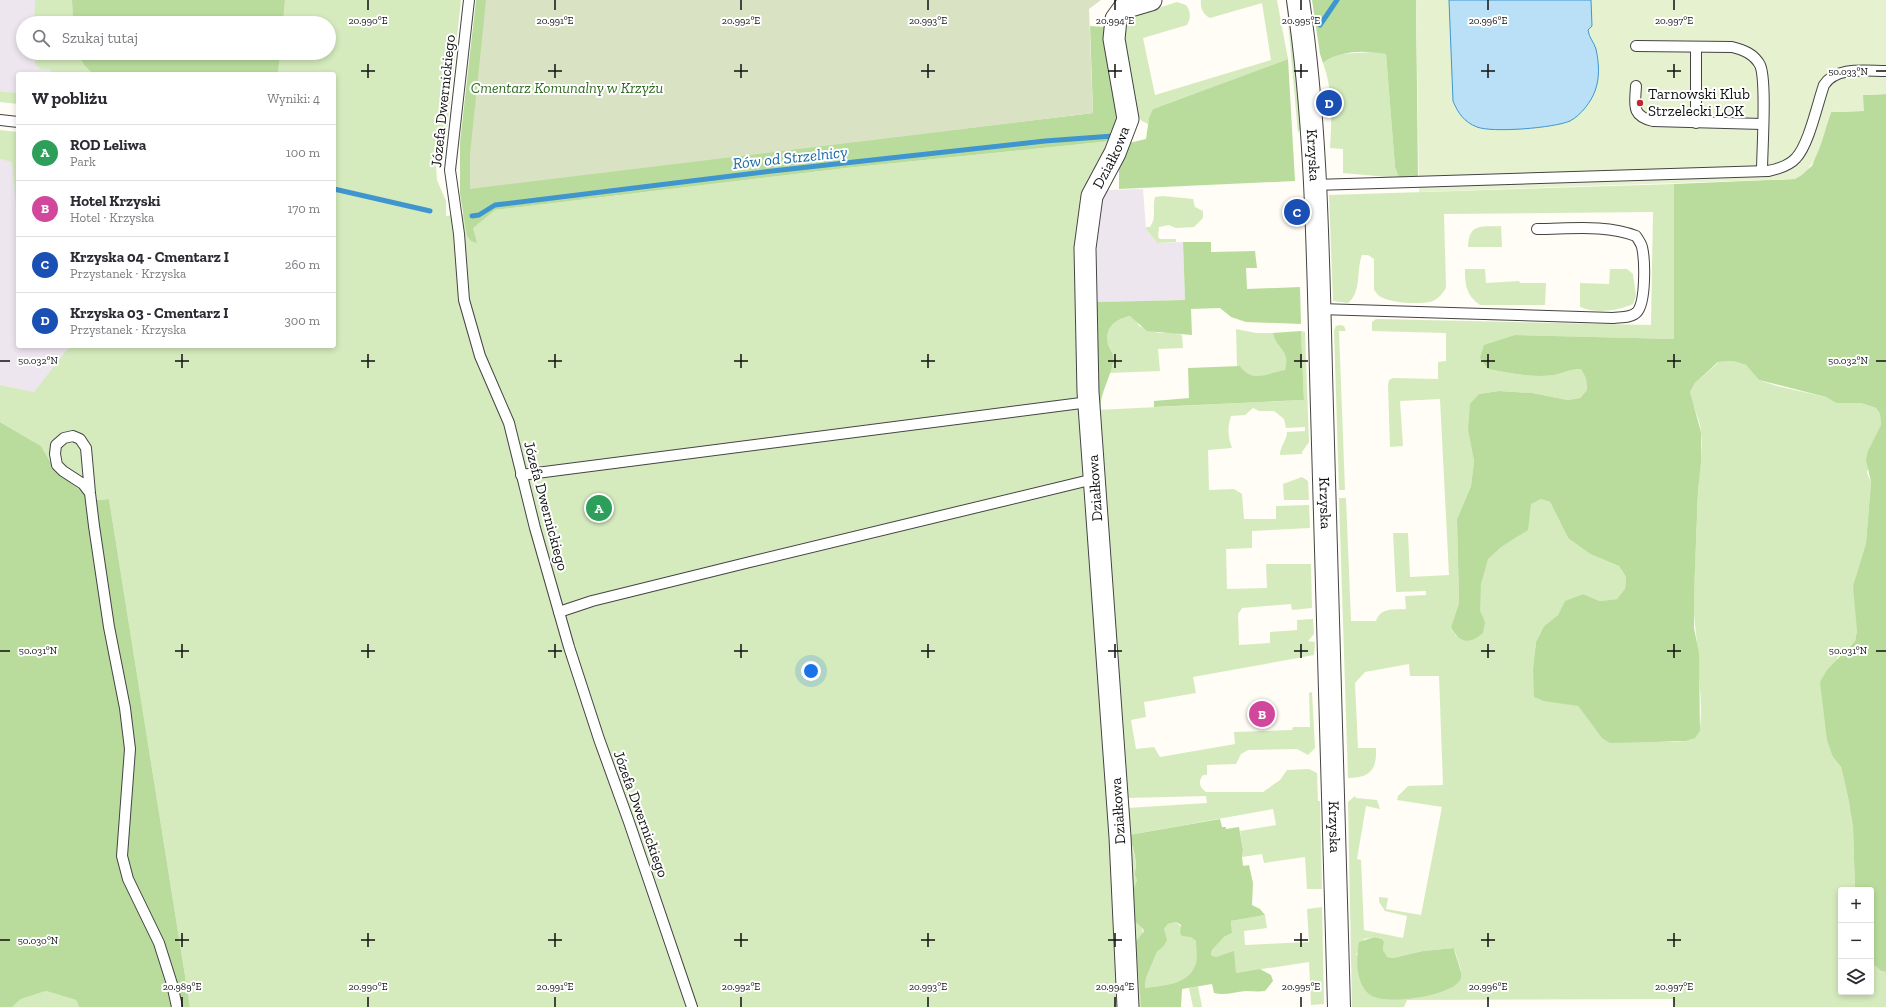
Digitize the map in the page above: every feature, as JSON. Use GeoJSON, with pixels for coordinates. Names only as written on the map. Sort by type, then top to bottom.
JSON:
{"type":"FeatureCollection","features":[{"type":"Feature","properties":{"kind":"street","name":"Działkowa"},"geometry":{"type":"LineString","coordinates":[[1128,1007],[1120,837],[1088,402],[1085,248],[1092,196],[1115,153],[1128,119],[1114,39],[1116,19],[1124,8],[1151,0]]}},
{"type":"Feature","properties":{"kind":"street","name":"Krzyska"},"geometry":{"type":"LineString","coordinates":[[1298,0],[1306,63],[1314,185],[1334,784],[1339,1007]]}},
{"type":"Feature","properties":{"kind":"lane","name":"Józefa Dwernickiego"},"geometry":{"type":"LineString","coordinates":[[469,0],[450,170],[453,201],[459,234],[464,300],[480,356],[509,423],[521,475],[559,612],[598,739],[630,822],[692,1007]]}},
{"type":"Feature","properties":{"kind":"lane"},"geometry":{"type":"LineString","coordinates":[[1636,46],[1732,47],[1744,50],[1754,57],[1763,74],[1762,171]]}},
{"type":"Feature","properties":{"kind":"lane"},"geometry":{"type":"LineString","coordinates":[[1696,47],[1696,123]]}},
{"type":"Feature","properties":{"kind":"lane"},"geometry":{"type":"LineString","coordinates":[[1314,185],[1762,171],[1785,166],[1795,159],[1803,147],[1827,80],[1843,72],[1886,71]]}},
{"type":"Feature","properties":{"kind":"lane"},"geometry":{"type":"LineString","coordinates":[[1636,86],[1635,109],[1640,117],[1653,121],[1762,124]]}},
{"type":"Feature","properties":{"kind":"lane"},"geometry":{"type":"LineString","coordinates":[[0,120],[16,122]]}},
{"type":"Feature","properties":{"kind":"lane"},"geometry":{"type":"LineString","coordinates":[[1319,309],[1613,318],[1629,317],[1636,313],[1640,306],[1644,286],[1642,247],[1636,236],[1624,231],[1607,229],[1537,229]]}},
{"type":"Feature","properties":{"kind":"lane"},"geometry":{"type":"LineString","coordinates":[[521,475],[1088,402]]}},
{"type":"Feature","properties":{"kind":"lane"},"geometry":{"type":"LineString","coordinates":[[90,493],[83,484],[63,471],[57,465],[55,454],[56,445],[64,438],[73,436],[80,439],[86,448],[90,493],[109,627],[126,708],[130,749],[122,856],[128,879],[159,943],[172,984],[177,1007]]}},
{"type":"Feature","properties":{"kind":"lane"},"geometry":{"type":"LineString","coordinates":[[559,612],[592,601],[1094,479]]}},
{"type":"Feature","properties":{"kind":"shaded area"},"geometry":{"type":"Polygon","coordinates":[[[0,0],[61,0],[60,16],[16,16],[16,60],[58,60],[57,72],[16,72],[16,93],[0,91],[0,0]]]}},
{"type":"Feature","properties":{"kind":"shaded area"},"geometry":{"type":"Polygon","coordinates":[[[0,159],[12,161],[16,168],[16,348],[84,348],[94,405],[0,385],[0,159]]]}},
{"type":"Feature","properties":{"kind":"shaded area"},"geometry":{"type":"Polygon","coordinates":[[[1143,189],[1146,229],[1157,243],[1183,242],[1185,300],[1096,302],[1097,248],[1092,248],[1104,190],[1143,189]]]}},
{"type":"Feature","properties":{"kind":"green space"},"geometry":{"type":"Polygon","coordinates":[[[35,0],[72,0],[73,16],[34,16],[35,0]]]}},
{"type":"Feature","properties":{"kind":"green space"},"geometry":{"type":"Polygon","coordinates":[[[72,0],[285,0],[284,16],[73,16],[72,0]]]}},
{"type":"Feature","properties":{"kind":"green space"},"geometry":{"type":"Polygon","coordinates":[[[285,0],[461,0],[446,138],[436,165],[437,180],[446,201],[446,216],[846,168],[1111,141],[1089,188],[1125,1007],[190,1007],[109,499],[88,501],[82,492],[55,470],[41,446],[0,422],[0,385],[34,392],[68,348],[336,348],[336,72],[278,72],[279,60],[336,60],[336,16],[284,16],[285,0]]]}},
{"type":"Feature","properties":{"kind":"green space"},"geometry":{"type":"Polygon","coordinates":[[[476,0],[487,0],[470,188],[1093,113],[1090,26],[1105,27],[1118,118],[1111,141],[846,168],[495,210],[473,228],[477,243],[471,241],[467,236],[460,194],[460,142],[476,0]]]}},
{"type":"Feature","properties":{"kind":"green space","name":"Cmentarz Komunalny w Krzyżu"},"geometry":{"type":"Polygon","coordinates":[[[486,0],[1101,0],[1089,9],[1093,113],[470,189],[470,155],[486,0]]]}},
{"type":"Feature","properties":{"kind":"green space"},"geometry":{"type":"Polygon","coordinates":[[[1201,0],[1277,0],[1288,59],[1153,109],[1148,124],[1142,121],[1132,110],[1123,31],[1125,23],[1130,17],[1177,2],[1186,5],[1190,13],[1187,25],[1143,38],[1155,95],[1271,60],[1262,3],[1210,18],[1202,10],[1201,0]]]}},
{"type":"Feature","properties":{"kind":"green space"},"geometry":{"type":"Polygon","coordinates":[[[1286,0],[1290,0],[1301,127],[1298,133],[1286,0]]]}},
{"type":"Feature","properties":{"kind":"green space"},"geometry":{"type":"Polygon","coordinates":[[[1312,0],[1416,0],[1418,178],[1399,178],[1395,167],[1386,54],[1370,52],[1345,53],[1323,63],[1320,54],[1312,0]]]}},
{"type":"Feature","properties":{"kind":"green space","name":"Tarnowski Klub Strzelecki LOK"},"geometry":{"type":"Polygon","coordinates":[[[1416,0],[1886,0],[1886,94],[1863,95],[1864,111],[1831,112],[1819,150],[1809,168],[1795,179],[1419,192],[1416,0]]]}},
{"type":"Feature","properties":{"kind":"green space"},"geometry":{"type":"Polygon","coordinates":[[[1373,52],[1386,54],[1395,167],[1399,178],[1343,173],[1343,149],[1330,148],[1330,94],[1329,84],[1323,63],[1339,54],[1373,52]]]}},
{"type":"Feature","properties":{"kind":"green space"},"geometry":{"type":"Polygon","coordinates":[[[1288,59],[1295,181],[1119,189],[1119,161],[1129,143],[1146,139],[1149,118],[1153,109],[1288,59]]]}},
{"type":"Feature","properties":{"kind":"green space"},"geometry":{"type":"Polygon","coordinates":[[[35,60],[82,60],[91,72],[51,72],[51,70],[41,69],[36,66],[35,60]]]}},
{"type":"Feature","properties":{"kind":"green space"},"geometry":{"type":"Polygon","coordinates":[[[82,60],[279,60],[278,72],[91,72],[82,60]]]}},
{"type":"Feature","properties":{"kind":"green space"},"geometry":{"type":"Polygon","coordinates":[[[0,91],[16,93],[16,104],[0,102],[0,91]]]}},
{"type":"Feature","properties":{"kind":"green space"},"geometry":{"type":"Polygon","coordinates":[[[1886,94],[1886,972],[1881,971],[1874,965],[1874,887],[1855,887],[1853,827],[1848,797],[1841,767],[1833,757],[1827,740],[1820,682],[1827,670],[1855,641],[1857,631],[1853,586],[1866,543],[1871,482],[1866,460],[1868,451],[1881,425],[1880,414],[1876,408],[1861,403],[1836,403],[1826,397],[1759,380],[1746,365],[1733,361],[1718,362],[1695,383],[1690,392],[1701,432],[1701,462],[1698,491],[1694,594],[1694,628],[1699,653],[1700,731],[1695,738],[1686,741],[1610,743],[1602,738],[1578,706],[1544,701],[1534,697],[1533,668],[1536,642],[1544,626],[1558,615],[1565,601],[1583,594],[1600,601],[1617,599],[1625,589],[1626,577],[1619,566],[1590,554],[1568,538],[1550,502],[1541,499],[1531,504],[1528,530],[1501,547],[1488,559],[1481,584],[1480,610],[1485,622],[1483,633],[1469,641],[1461,639],[1457,636],[1451,627],[1459,603],[1457,519],[1471,486],[1474,461],[1468,431],[1470,404],[1479,394],[1499,391],[1532,393],[1568,400],[1580,398],[1587,390],[1586,378],[1581,369],[1570,370],[1554,375],[1537,376],[1521,375],[1488,369],[1480,358],[1484,345],[1515,335],[1674,339],[1674,184],[1795,179],[1812,166],[1831,112],[1863,111],[1863,95],[1886,94]]]}},
{"type":"Feature","properties":{"kind":"green space"},"geometry":{"type":"Polygon","coordinates":[[[0,130],[16,132],[16,205],[12,162],[0,159],[0,130]]]}},
{"type":"Feature","properties":{"kind":"green space"},"geometry":{"type":"Polygon","coordinates":[[[1674,184],[1674,339],[1515,335],[1488,369],[1521,375],[1546,376],[1581,369],[1586,377],[1587,390],[1580,398],[1568,400],[1532,393],[1499,391],[1479,394],[1468,431],[1474,461],[1471,486],[1457,519],[1459,603],[1451,627],[1456,636],[1485,622],[1480,610],[1480,599],[1482,576],[1488,559],[1494,551],[1521,534],[1526,527],[1529,517],[1530,504],[1541,499],[1550,502],[1568,538],[1590,554],[1619,566],[1626,577],[1625,590],[1617,599],[1600,601],[1583,594],[1566,601],[1558,615],[1544,626],[1536,642],[1533,668],[1563,703],[1578,706],[1596,730],[1648,740],[1677,742],[1689,740],[1696,736],[1699,731],[1701,705],[1694,602],[1701,440],[1699,422],[1690,392],[1695,383],[1719,362],[1733,361],[1746,365],[1759,380],[1777,386],[1826,397],[1836,403],[1861,403],[1876,408],[1880,414],[1881,425],[1874,441],[1867,473],[1871,482],[1866,543],[1856,576],[1857,631],[1855,641],[1837,658],[1833,757],[1841,767],[1848,797],[1853,827],[1855,887],[1838,887],[1838,995],[1874,995],[1874,965],[1881,971],[1886,972],[1886,1007],[1675,1007],[1673,999],[1407,1000],[1404,1007],[1352,1007],[1348,802],[1355,796],[1356,798],[1377,800],[1380,809],[1366,806],[1357,859],[1361,860],[1364,930],[1403,938],[1407,916],[1385,911],[1379,902],[1379,897],[1388,898],[1386,909],[1421,915],[1442,807],[1397,800],[1398,796],[1408,786],[1443,785],[1439,676],[1410,676],[1409,664],[1365,672],[1355,683],[1358,748],[1376,748],[1376,756],[1371,771],[1356,778],[1348,778],[1339,498],[1346,498],[1351,621],[1376,621],[1384,611],[1406,609],[1405,596],[1426,595],[1426,591],[1396,592],[1393,533],[1408,533],[1410,577],[1449,575],[1440,399],[1400,401],[1403,446],[1390,447],[1388,385],[1389,380],[1393,378],[1438,379],[1438,362],[1446,361],[1446,333],[1372,331],[1372,322],[1376,319],[1651,325],[1653,212],[1444,214],[1446,288],[1439,297],[1433,301],[1414,303],[1385,299],[1378,295],[1374,290],[1374,259],[1368,255],[1362,255],[1357,287],[1352,298],[1348,303],[1333,301],[1329,195],[1674,184]],[[1374,937],[1364,939],[1356,955],[1461,970],[1454,948],[1423,951],[1393,958],[1386,957],[1383,950],[1384,942],[1382,939],[1374,937]]]}},
{"type":"Feature","properties":{"kind":"green space"},"geometry":{"type":"Polygon","coordinates":[[[1163,196],[1193,199],[1195,207],[1203,211],[1203,218],[1194,227],[1176,228],[1169,225],[1159,227],[1158,237],[1160,239],[1176,239],[1176,242],[1157,243],[1146,229],[1146,227],[1150,227],[1152,224],[1155,197],[1163,196]]]}},
{"type":"Feature","properties":{"kind":"green space"},"geometry":{"type":"Polygon","coordinates":[[[1501,226],[1502,247],[1468,247],[1469,239],[1473,230],[1482,227],[1501,226]]]}},
{"type":"Feature","properties":{"kind":"green space"},"geometry":{"type":"Polygon","coordinates":[[[1183,242],[1211,242],[1211,252],[1255,251],[1257,268],[1246,268],[1247,289],[1300,287],[1301,324],[1246,322],[1231,317],[1220,308],[1191,309],[1192,335],[1147,331],[1130,316],[1120,319],[1112,325],[1108,333],[1108,344],[1113,355],[1112,368],[1102,396],[1100,410],[1095,410],[1096,302],[1185,300],[1183,242]]]}},
{"type":"Feature","properties":{"kind":"green space"},"geometry":{"type":"Polygon","coordinates":[[[1465,269],[1485,269],[1486,283],[1519,281],[1520,283],[1546,283],[1545,305],[1480,305],[1475,301],[1467,289],[1465,269]]]}},
{"type":"Feature","properties":{"kind":"green space"},"geometry":{"type":"Polygon","coordinates":[[[1610,269],[1627,269],[1633,274],[1636,296],[1633,304],[1607,311],[1580,307],[1580,283],[1609,284],[1610,269]]]}},
{"type":"Feature","properties":{"kind":"green space"},"geometry":{"type":"Polygon","coordinates":[[[1130,316],[1136,320],[1139,326],[1159,333],[1172,332],[1182,335],[1183,348],[1158,349],[1160,371],[1109,373],[1113,361],[1112,353],[1108,344],[1108,333],[1112,325],[1120,319],[1130,316]]]}},
{"type":"Feature","properties":{"kind":"green space"},"geometry":{"type":"Polygon","coordinates":[[[1336,326],[1344,326],[1346,331],[1339,331],[1345,490],[1339,490],[1334,330],[1336,326]]]}},
{"type":"Feature","properties":{"kind":"green space"},"geometry":{"type":"Polygon","coordinates":[[[1236,329],[1256,333],[1273,333],[1277,342],[1285,352],[1287,362],[1286,370],[1256,376],[1250,375],[1240,366],[1237,366],[1236,329]]]}},
{"type":"Feature","properties":{"kind":"green space"},"geometry":{"type":"Polygon","coordinates":[[[1301,331],[1305,332],[1309,442],[1302,454],[1280,455],[1287,432],[1305,431],[1305,427],[1286,428],[1284,419],[1274,411],[1259,411],[1253,408],[1245,415],[1231,416],[1228,432],[1232,448],[1208,450],[1209,490],[1234,489],[1242,494],[1244,519],[1276,519],[1276,506],[1309,505],[1310,528],[1252,531],[1252,548],[1226,549],[1227,589],[1267,588],[1266,564],[1311,564],[1312,608],[1292,610],[1291,604],[1242,608],[1238,614],[1239,645],[1270,643],[1270,632],[1297,630],[1297,620],[1313,619],[1314,634],[1308,641],[1315,642],[1314,655],[1193,677],[1196,693],[1144,702],[1146,717],[1131,720],[1136,749],[1154,747],[1160,757],[1235,744],[1234,732],[1292,730],[1293,727],[1310,727],[1309,693],[1312,692],[1315,748],[1308,755],[1297,749],[1248,750],[1241,754],[1236,764],[1207,765],[1207,775],[1203,775],[1200,780],[1200,784],[1206,792],[1263,792],[1280,780],[1287,770],[1309,769],[1317,773],[1318,801],[1320,801],[1322,889],[1307,889],[1305,857],[1264,863],[1262,854],[1242,857],[1243,850],[1240,831],[1276,825],[1273,809],[1129,835],[1136,862],[1135,868],[1137,880],[1132,892],[1138,924],[1142,926],[1143,935],[1138,939],[1141,1007],[1133,1007],[1096,410],[1304,400],[1301,331]],[[1206,796],[1126,798],[1127,808],[1207,803],[1206,796]]]}},
{"type":"Feature","properties":{"kind":"green space"},"geometry":{"type":"Polygon","coordinates":[[[1301,331],[1304,400],[1154,407],[1154,401],[1189,398],[1188,368],[1240,366],[1250,375],[1256,376],[1267,375],[1285,370],[1285,353],[1277,343],[1273,333],[1301,331]]]}},
{"type":"Feature","properties":{"kind":"green space"},"geometry":{"type":"Polygon","coordinates":[[[0,422],[41,446],[55,470],[82,492],[88,501],[109,499],[190,1007],[79,1007],[76,1000],[46,991],[21,999],[12,1007],[0,1007],[0,422]]]}},
{"type":"Feature","properties":{"kind":"green space"},"geometry":{"type":"Polygon","coordinates":[[[1302,477],[1308,481],[1309,500],[1284,500],[1283,484],[1302,477]]]}},
{"type":"Feature","properties":{"kind":"green space"},"geometry":{"type":"Polygon","coordinates":[[[1220,819],[1222,827],[1226,827],[1226,829],[1239,827],[1243,850],[1243,866],[1249,865],[1253,883],[1252,905],[1260,909],[1265,915],[1231,921],[1232,933],[1224,937],[1212,950],[1211,955],[1216,957],[1234,951],[1236,973],[1260,969],[1271,975],[1273,981],[1265,991],[1246,991],[1218,994],[1214,993],[1212,984],[1182,989],[1181,1007],[1141,1007],[1136,942],[1144,930],[1134,921],[1132,892],[1137,880],[1135,875],[1136,862],[1129,835],[1220,819]],[[1176,922],[1168,924],[1164,929],[1167,940],[1164,946],[1157,952],[1146,978],[1145,988],[1175,983],[1188,976],[1193,970],[1196,963],[1196,941],[1191,937],[1182,936],[1180,933],[1181,925],[1176,922]]]}},
{"type":"Feature","properties":{"kind":"green space"},"geometry":{"type":"Polygon","coordinates":[[[1322,907],[1324,1004],[1311,1005],[1309,962],[1236,973],[1225,955],[1216,957],[1211,955],[1212,950],[1224,937],[1232,933],[1231,921],[1265,915],[1267,928],[1244,931],[1245,945],[1309,942],[1307,909],[1322,907]]]}},
{"type":"Feature","properties":{"kind":"green space"},"geometry":{"type":"Polygon","coordinates":[[[1176,922],[1196,941],[1196,963],[1193,970],[1188,976],[1175,983],[1145,988],[1146,978],[1157,952],[1164,946],[1166,940],[1164,929],[1168,924],[1176,922]]]}},
{"type":"Feature","properties":{"kind":"green space"},"geometry":{"type":"Polygon","coordinates":[[[1374,937],[1382,939],[1384,942],[1383,950],[1387,957],[1393,958],[1423,951],[1454,948],[1461,972],[1461,978],[1456,984],[1447,990],[1420,997],[1392,1000],[1380,999],[1372,996],[1362,986],[1358,971],[1357,956],[1359,942],[1374,937]]]}},
{"type":"Feature","properties":{"kind":"green space"},"geometry":{"type":"Polygon","coordinates":[[[1198,986],[1202,1007],[1193,1007],[1189,988],[1198,986]]]}},
{"type":"Feature","properties":{"kind":"green space"},"geometry":{"type":"Polygon","coordinates":[[[46,991],[76,1000],[79,1007],[12,1007],[21,999],[46,991]]]}},
{"type":"Feature","properties":{"kind":"water"},"geometry":{"type":"Polygon","coordinates":[[[1449,0],[1591,0],[1592,26],[1588,30],[1596,49],[1598,76],[1595,91],[1585,108],[1570,121],[1562,124],[1537,128],[1496,130],[1477,127],[1468,123],[1459,113],[1453,101],[1449,0]]]}},
{"type":"Feature","properties":{"kind":"waterway","name":"Rów od Strzelnicy"},"geometry":{"type":"LineString","coordinates":[[1320,25],[1337,0]]}},
{"type":"Feature","properties":{"kind":"waterway","name":"Rów od Strzelnicy"},"geometry":{"type":"LineString","coordinates":[[472,216],[479,215],[495,205],[772,171],[1045,141],[1113,136]]}},
{"type":"Feature","properties":{"kind":"waterway","name":"Rów od Strzelnicy"},"geometry":{"type":"LineString","coordinates":[[336,189],[430,211]]}},
{"type":"Feature","properties":{"kind":"place","name":"Krzyska 03 - Cmentarz I"},"geometry":{"type":"Point","coordinates":[1329,103]}},
{"type":"Feature","properties":{"kind":"place","name":"Tarnowski Klub Strzelecki LOK"},"geometry":{"type":"Point","coordinates":[1640,103]}},
{"type":"Feature","properties":{"kind":"place","name":"Krzyska 04 - Cmentarz I"},"geometry":{"type":"Point","coordinates":[1297,212]}},
{"type":"Feature","properties":{"kind":"place","name":"ROD Leliwa"},"geometry":{"type":"Point","coordinates":[599,508]}},
{"type":"Feature","properties":{"kind":"place","name":"Hotel Krzyski"},"geometry":{"type":"Point","coordinates":[1262,714]}}]}
